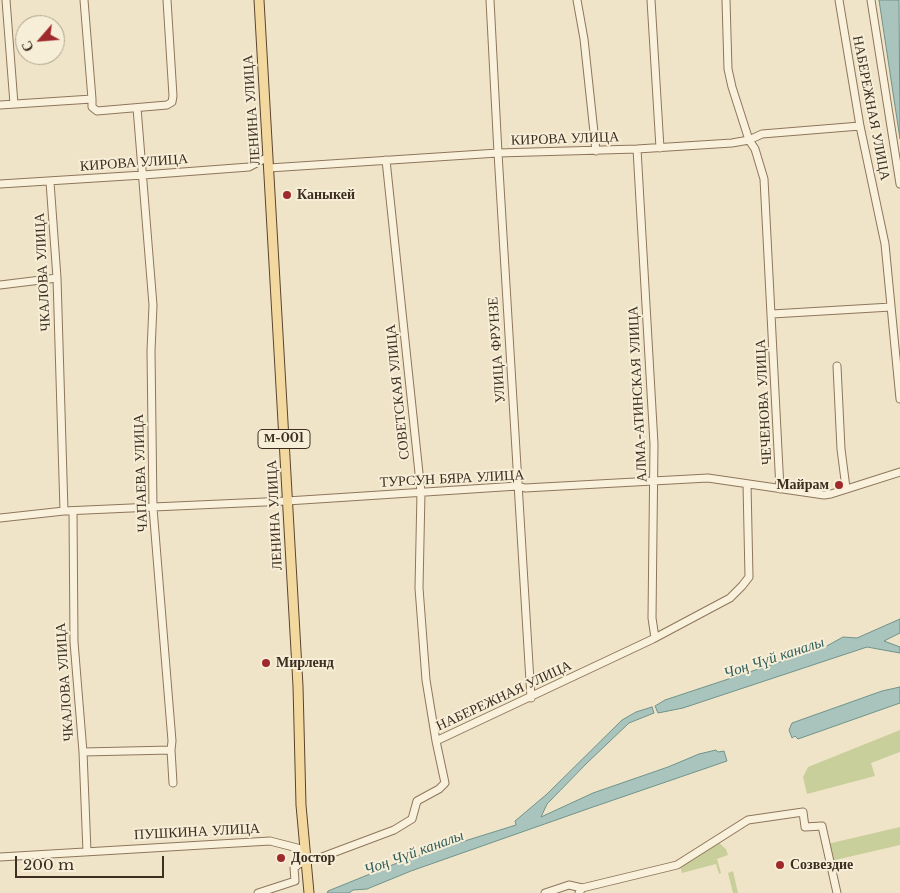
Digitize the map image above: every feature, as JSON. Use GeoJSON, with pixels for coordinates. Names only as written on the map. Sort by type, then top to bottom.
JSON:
{"type":"FeatureCollection","features":[{"type":"Feature","properties":{"kind":"main road","name":"ЛЕНИНА УЛИЦА"},"geometry":{"type":"LineString","coordinates":[[259,0],[298,686],[301,805],[309,893]]}},
{"type":"Feature","properties":{"kind":"street"},"geometry":{"type":"LineString","coordinates":[[6,0],[14,104]]}},
{"type":"Feature","properties":{"kind":"street"},"geometry":{"type":"LineString","coordinates":[[84,0],[92,107],[96,111],[167,105],[172,102],[166,0]]}},
{"type":"Feature","properties":{"kind":"street","name":"УЛИЦА ФРУНЗЕ"},"geometry":{"type":"LineString","coordinates":[[490,0],[531,698]]}},
{"type":"Feature","properties":{"kind":"street"},"geometry":{"type":"LineString","coordinates":[[577,0],[586,58],[596,150]]}},
{"type":"Feature","properties":{"kind":"street"},"geometry":{"type":"LineString","coordinates":[[650,0],[660,148]]}},
{"type":"Feature","properties":{"kind":"street","name":"ЧЕЧЕНОВА УЛИЦА"},"geometry":{"type":"LineString","coordinates":[[726,0],[728,70],[749,140],[755,149],[764,179],[780,489]]}},
{"type":"Feature","properties":{"kind":"street","name":"НАБЕРЕЖНАЯ УЛИЦА"},"geometry":{"type":"LineString","coordinates":[[839,0],[860,126],[885,244],[900,400]]}},
{"type":"Feature","properties":{"kind":"street"},"geometry":{"type":"LineString","coordinates":[[871,0],[900,184]]}},
{"type":"Feature","properties":{"kind":"street"},"geometry":{"type":"LineString","coordinates":[[0,105],[92,100]]}},
{"type":"Feature","properties":{"kind":"street","name":"ЧАПАЕВА УЛИЦА"},"geometry":{"type":"LineString","coordinates":[[137,108],[152,305],[153,508],[172,741],[173,784]]}},
{"type":"Feature","properties":{"kind":"street","name":"КИРОВА УЛИЦА"},"geometry":{"type":"LineString","coordinates":[[269,168],[386,160],[732,143],[749,140],[762,134],[860,126]]}},
{"type":"Feature","properties":{"kind":"street","name":"АЛМА-АТИНСКАЯ УЛИЦА"},"geometry":{"type":"LineString","coordinates":[[637,149],[655,480],[652,618],[655,638]]}},
{"type":"Feature","properties":{"kind":"street","name":"КИРОВА УЛИЦА"},"geometry":{"type":"LineString","coordinates":[[0,184],[249,167],[268,157]]}},
{"type":"Feature","properties":{"kind":"street","name":"СОВЕТСКАЯ УЛИЦА"},"geometry":{"type":"LineString","coordinates":[[386,160],[421,492],[419,588],[426,680],[436,741]]}},
{"type":"Feature","properties":{"kind":"street","name":"ЧКАЛОВА УЛИЦА"},"geometry":{"type":"LineString","coordinates":[[50,182],[57,278],[64,511]]}},
{"type":"Feature","properties":{"kind":"street"},"geometry":{"type":"LineString","coordinates":[[0,285],[57,278]]}},
{"type":"Feature","properties":{"kind":"street"},"geometry":{"type":"LineString","coordinates":[[772,314],[891,307]]}},
{"type":"Feature","properties":{"kind":"street"},"geometry":{"type":"LineString","coordinates":[[837,366],[841,449],[846,488]]}},
{"type":"Feature","properties":{"kind":"street","name":"ТУРСУН БЯРА УЛИЦА"},"geometry":{"type":"LineString","coordinates":[[0,518],[64,511],[153,508],[518,486],[525,488],[708,478],[824,495],[900,472]]}},
{"type":"Feature","properties":{"kind":"street","name":"НАБЕРЕЖНАЯ УЛИЦА"},"geometry":{"type":"LineString","coordinates":[[322,857],[394,830],[412,819],[417,801],[439,789],[445,783],[436,741],[531,698],[655,638],[730,598],[749,577],[747,484]]}},
{"type":"Feature","properties":{"kind":"street","name":"ЧКАЛОВА УЛИЦА"},"geometry":{"type":"LineString","coordinates":[[73,511],[74,642],[83,752],[87,852]]}},
{"type":"Feature","properties":{"kind":"street"},"geometry":{"type":"LineString","coordinates":[[83,752],[171,750]]}},
{"type":"Feature","properties":{"kind":"street"},"geometry":{"type":"LineString","coordinates":[[545,893],[569,885],[579,889],[677,865],[748,820],[803,812],[805,827],[822,826],[837,893]]}},
{"type":"Feature","properties":{"kind":"street","name":"ПУШКИНА УЛИЦА"},"geometry":{"type":"LineString","coordinates":[[0,857],[270,841],[305,854]]}},
{"type":"Feature","properties":{"kind":"street"},"geometry":{"type":"LineString","coordinates":[[258,893],[295,881],[294,868],[305,854]]}},
{"type":"Feature","properties":{"kind":"green space"},"geometry":{"type":"Polygon","coordinates":[[[900,730],[900,752],[871,763],[875,776],[807,794],[803,777],[808,767],[900,730]]]}},
{"type":"Feature","properties":{"kind":"green space"},"geometry":{"type":"Polygon","coordinates":[[[900,827],[900,845],[831,861],[827,844],[900,827]]]}},
{"type":"Feature","properties":{"kind":"green space"},"geometry":{"type":"Polygon","coordinates":[[[718,842],[726,849],[728,855],[717,859],[721,873],[719,874],[716,864],[682,873],[680,865],[718,842]]]}},
{"type":"Feature","properties":{"kind":"green space"},"geometry":{"type":"Polygon","coordinates":[[[733,871],[738,893],[733,893],[728,873],[733,871]]]}},
{"type":"Feature","properties":{"kind":"water"},"geometry":{"type":"Polygon","coordinates":[[[879,0],[899,0],[900,139],[879,0]]]}},
{"type":"Feature","properties":{"kind":"water"},"geometry":{"type":"Polygon","coordinates":[[[900,619],[900,633],[884,641],[900,647],[900,653],[867,647],[683,708],[658,713],[655,706],[665,700],[825,647],[843,637],[857,638],[900,619]]]}},
{"type":"Feature","properties":{"kind":"water"},"geometry":{"type":"Polygon","coordinates":[[[900,687],[900,703],[798,739],[795,736],[792,738],[789,730],[792,723],[882,691],[900,687]]]}},
{"type":"Feature","properties":{"kind":"water"},"geometry":{"type":"Polygon","coordinates":[[[652,707],[654,713],[629,723],[587,763],[547,804],[541,817],[593,793],[699,754],[716,750],[718,752],[724,751],[727,761],[411,871],[367,889],[353,890],[349,893],[327,893],[407,859],[516,825],[515,821],[547,794],[622,720],[636,712],[652,707]]]}},
{"type":"Feature","properties":{"kind":"place","name":"Каныкей"},"geometry":{"type":"Point","coordinates":[287,195]}},
{"type":"Feature","properties":{"kind":"place","name":"Майрам"},"geometry":{"type":"Point","coordinates":[839,485]}},
{"type":"Feature","properties":{"kind":"place","name":"Мирленд"},"geometry":{"type":"Point","coordinates":[266,663]}},
{"type":"Feature","properties":{"kind":"place","name":"Достор"},"geometry":{"type":"Point","coordinates":[281,858]}},
{"type":"Feature","properties":{"kind":"place","name":"Созвездие"},"geometry":{"type":"Point","coordinates":[780,865]}},
{"type":"Feature","properties":{"kind":"water label","name":"Чоң Чүй каналы"},"geometry":{"type":"Point","coordinates":[774,658]}},
{"type":"Feature","properties":{"kind":"water label","name":"Чоң Чүй каналы"},"geometry":{"type":"Point","coordinates":[414,853]}}]}
